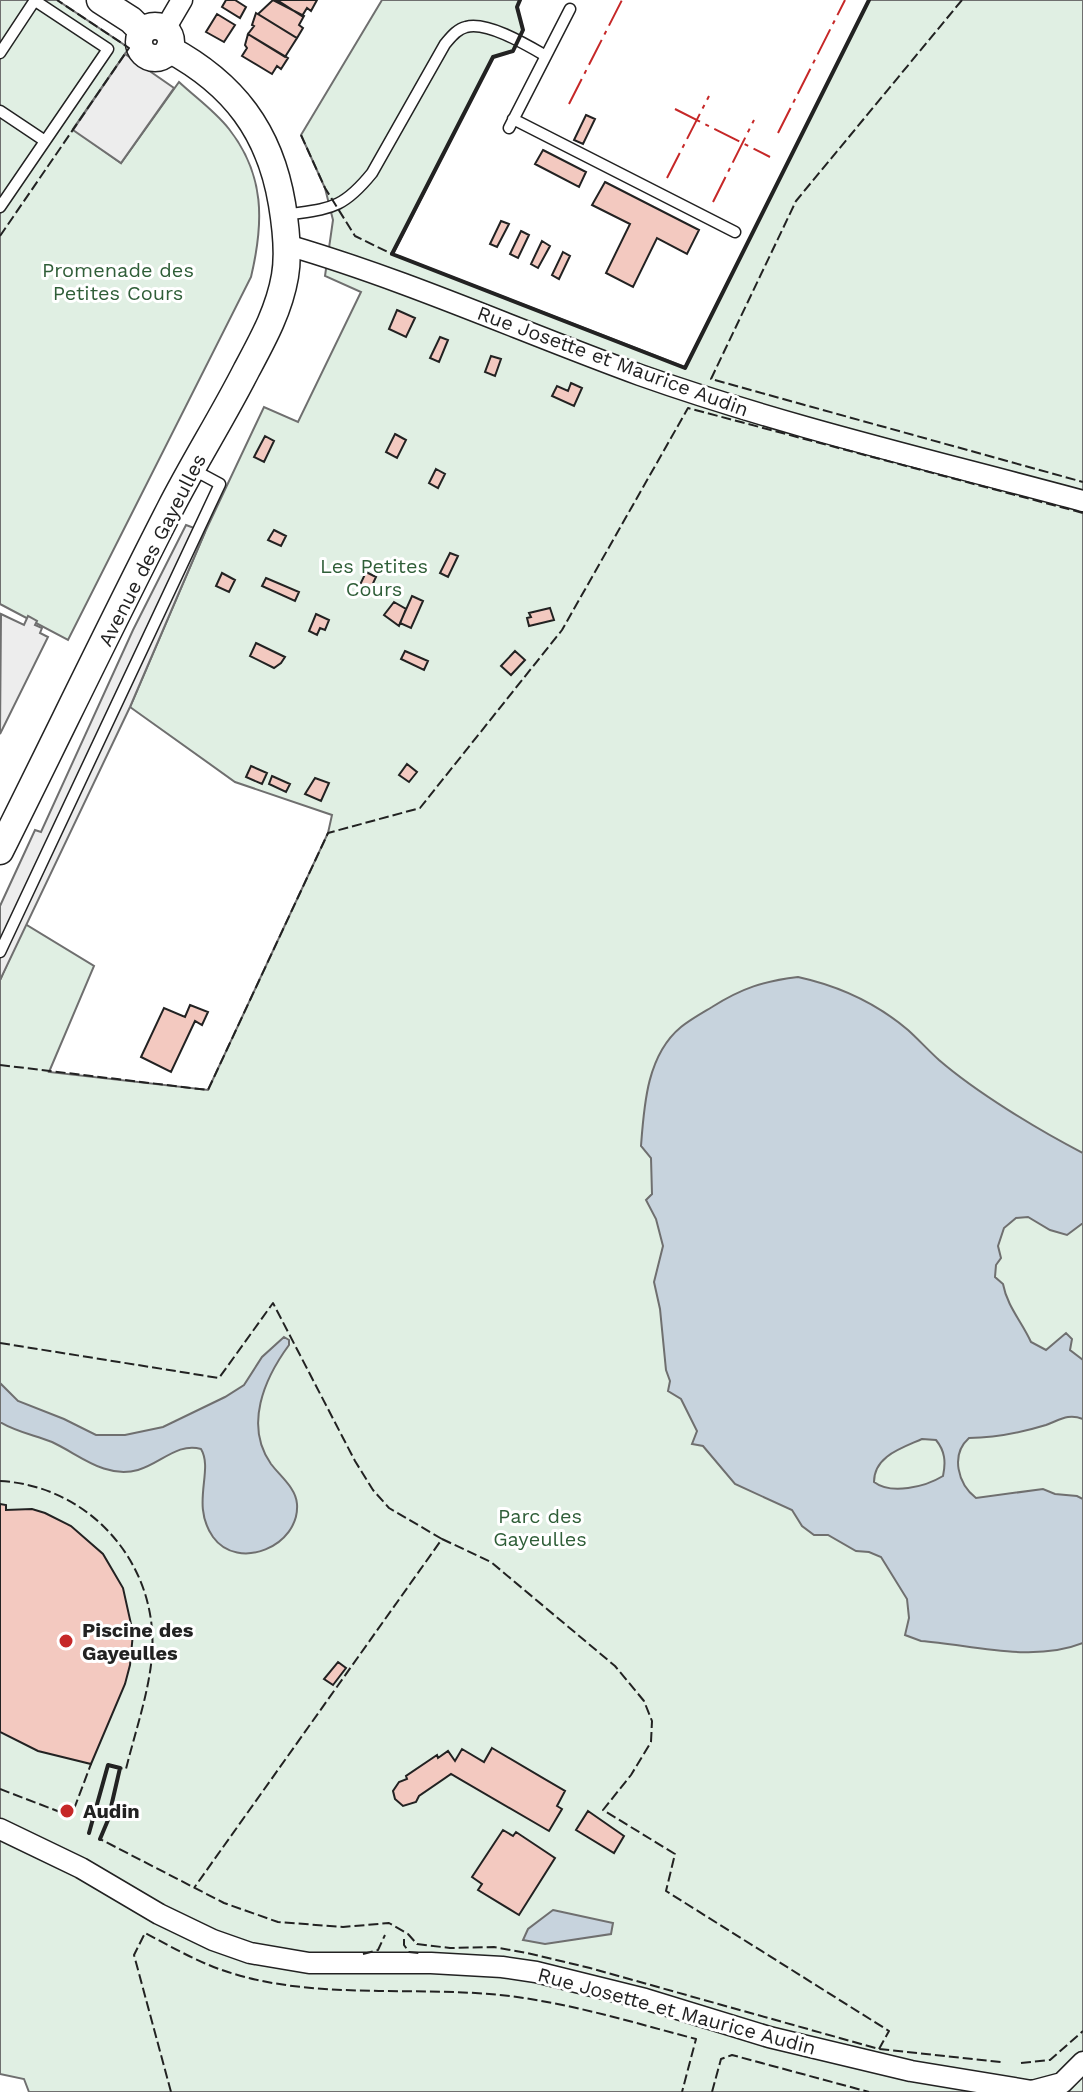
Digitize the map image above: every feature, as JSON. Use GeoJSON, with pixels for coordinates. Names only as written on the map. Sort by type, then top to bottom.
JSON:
{"type":"FeatureCollection","features":[{"type":"Feature","properties":{"kind":"street","name":"Avenue des Gayeulles"},"geometry":{"type":"LineString","coordinates":[[0,851],[192,469],[272,321],[285,275],[287,245],[284,216],[273,162],[256,126],[202,69],[159,36],[100,0]]}},
{"type":"Feature","properties":{"kind":"street"},"geometry":{"type":"LineString","coordinates":[[159,36],[182,0]]}},
{"type":"Feature","properties":{"kind":"street","name":"Rue Josette et Maurice Audin"},"geometry":{"type":"LineString","coordinates":[[287,245],[365,270],[640,375],[747,410],[1083,501]]}},
{"type":"Feature","properties":{"kind":"street","name":"Rue Josette et Maurice Audin"},"geometry":{"type":"LineString","coordinates":[[0,1829],[81,1868],[159,1914],[213,1940],[250,1953],[309,1963],[431,1963],[536,1972],[645,1999],[769,2037],[911,2071],[1032,2091],[1062,2083],[1083,2062]]}},
{"type":"Feature","properties":{"kind":"lane"},"geometry":{"type":"LineString","coordinates":[[0,53],[34,0],[108,49],[0,207]]}},
{"type":"Feature","properties":{"kind":"lane"},"geometry":{"type":"LineString","coordinates":[[570,9],[511,123],[735,232]]}},
{"type":"Feature","properties":{"kind":"lane"},"geometry":{"type":"LineString","coordinates":[[284,216],[336,207],[359,189],[372,173],[445,44],[455,32],[465,27],[480,26],[546,56]]}},
{"type":"Feature","properties":{"kind":"lane"},"geometry":{"type":"LineString","coordinates":[[0,111],[45,141]]}},
{"type":"Feature","properties":{"kind":"lane"},"geometry":{"type":"LineString","coordinates":[[0,952],[220,484],[192,469]]}},
{"type":"Feature","properties":{"kind":"green space","name":"Promenade des Petites Cours"},"geometry":{"type":"Polygon","coordinates":[[[0,0],[57,0],[129,48],[73,129],[121,163],[179,82],[218,116],[241,146],[255,182],[258,200],[258,237],[251,277],[68,640],[0,604],[0,0]]]}},
{"type":"Feature","properties":{"kind":"green space","name":"Parc des Gayeulles"},"geometry":{"type":"Polygon","coordinates":[[[382,0],[520,0],[517,7],[523,30],[513,51],[493,57],[393,254],[685,367],[869,0],[1083,0],[1083,2092],[29,2092],[24,2079],[0,2074],[0,980],[25,924],[94,966],[49,1072],[208,1090],[328,833],[332,815],[235,782],[130,707],[205,532],[264,407],[298,422],[361,292],[325,276],[333,220],[325,188],[301,135],[382,0]]]}},
{"type":"Feature","properties":{"kind":"shaded area"},"geometry":{"type":"Polygon","coordinates":[[[125,54],[174,88],[121,163],[73,130],[125,54]]]}},
{"type":"Feature","properties":{"kind":"shaded area"},"geometry":{"type":"Polygon","coordinates":[[[186,525],[205,532],[130,707],[0,980],[0,906],[35,830],[41,832],[133,630],[186,525]]]}},
{"type":"Feature","properties":{"kind":"shaded area"},"geometry":{"type":"Polygon","coordinates":[[[1,614],[24,625],[28,616],[37,621],[35,625],[42,628],[40,633],[48,637],[0,734],[1,614]]]}},
{"type":"Feature","properties":{"kind":"shaded area"},"geometry":{"type":"Polygon","coordinates":[[[798,977],[842,990],[870,1003],[908,1030],[971,1085],[1027,1122],[1083,1153],[1083,1223],[1067,1235],[1050,1230],[1028,1217],[1016,1218],[1004,1228],[998,1246],[1001,1258],[996,1265],[995,1277],[1003,1284],[1011,1307],[1031,1342],[1046,1350],[1066,1333],[1072,1339],[1070,1350],[1083,1360],[1083,1419],[1068,1417],[1018,1432],[969,1438],[958,1461],[961,1477],[976,1498],[1043,1489],[1083,1499],[1083,1643],[1044,1652],[1023,1652],[921,1641],[905,1635],[909,1618],[907,1599],[881,1557],[856,1551],[828,1535],[814,1535],[802,1526],[792,1510],[735,1484],[703,1446],[692,1444],[697,1431],[681,1399],[668,1391],[670,1381],[654,1282],[663,1246],[656,1219],[646,1200],[652,1194],[651,1158],[641,1146],[654,1066],[670,1038],[685,1024],[723,1000],[764,983],[798,977]],[[922,1439],[890,1454],[875,1473],[874,1482],[899,1489],[943,1476],[944,1457],[936,1440],[922,1439]]]}},
{"type":"Feature","properties":{"kind":"shaded area"},"geometry":{"type":"Polygon","coordinates":[[[284,1337],[289,1340],[289,1345],[265,1388],[260,1403],[259,1434],[271,1464],[291,1487],[297,1504],[289,1532],[266,1549],[237,1553],[213,1537],[203,1512],[205,1467],[201,1449],[185,1448],[138,1470],[115,1471],[104,1469],[52,1442],[0,1422],[0,1383],[18,1401],[96,1435],[125,1435],[163,1427],[244,1385],[262,1357],[284,1337]]]}},
{"type":"Feature","properties":{"kind":"shaded area"},"geometry":{"type":"Polygon","coordinates":[[[553,1910],[613,1923],[611,1934],[545,1944],[523,1940],[528,1929],[553,1910]]]}},
{"type":"Feature","properties":{"kind":"building"},"geometry":{"type":"Polygon","coordinates":[[[226,0],[235,0],[246,7],[240,18],[222,7],[226,0]]]}},
{"type":"Feature","properties":{"kind":"building"},"geometry":{"type":"Polygon","coordinates":[[[273,0],[304,16],[299,25],[303,28],[297,38],[258,14],[273,0]]]}},
{"type":"Feature","properties":{"kind":"building"},"geometry":{"type":"Polygon","coordinates":[[[277,0],[317,0],[311,11],[307,8],[302,16],[277,0]]]}},
{"type":"Feature","properties":{"kind":"building"},"geometry":{"type":"Polygon","coordinates":[[[256,13],[297,38],[285,57],[248,34],[254,26],[256,13]]]}},
{"type":"Feature","properties":{"kind":"building"},"geometry":{"type":"Polygon","coordinates":[[[217,14],[235,25],[224,42],[206,32],[217,14]]]}},
{"type":"Feature","properties":{"kind":"building"},"geometry":{"type":"Polygon","coordinates":[[[248,34],[288,58],[281,69],[277,66],[272,74],[242,56],[247,48],[248,34]]]}},
{"type":"Feature","properties":{"kind":"building"},"geometry":{"type":"Polygon","coordinates":[[[586,115],[595,119],[583,144],[574,140],[586,115]]]}},
{"type":"Feature","properties":{"kind":"building"},"geometry":{"type":"Polygon","coordinates":[[[543,150],[586,172],[579,187],[535,164],[543,150]]]}},
{"type":"Feature","properties":{"kind":"building"},"geometry":{"type":"Polygon","coordinates":[[[605,182],[699,230],[687,254],[657,238],[633,287],[606,273],[630,224],[592,205],[605,182]]]}},
{"type":"Feature","properties":{"kind":"building"},"geometry":{"type":"Polygon","coordinates":[[[501,221],[509,224],[497,247],[490,244],[501,221]]]}},
{"type":"Feature","properties":{"kind":"building"},"geometry":{"type":"Polygon","coordinates":[[[521,231],[529,235],[518,258],[510,254],[521,231]]]}},
{"type":"Feature","properties":{"kind":"building"},"geometry":{"type":"Polygon","coordinates":[[[542,241],[550,246],[538,268],[531,264],[542,241]]]}},
{"type":"Feature","properties":{"kind":"building"},"geometry":{"type":"Polygon","coordinates":[[[563,252],[570,256],[559,279],[552,275],[563,252]]]}},
{"type":"Feature","properties":{"kind":"building"},"geometry":{"type":"Polygon","coordinates":[[[397,310],[415,318],[406,337],[389,329],[397,310]]]}},
{"type":"Feature","properties":{"kind":"building"},"geometry":{"type":"Polygon","coordinates":[[[440,337],[448,340],[439,362],[430,358],[440,337]]]}},
{"type":"Feature","properties":{"kind":"building"},"geometry":{"type":"Polygon","coordinates":[[[491,356],[501,359],[495,376],[485,372],[491,356]]]}},
{"type":"Feature","properties":{"kind":"building"},"geometry":{"type":"Polygon","coordinates":[[[571,383],[582,388],[574,406],[552,396],[557,386],[568,391],[571,383]]]}},
{"type":"Feature","properties":{"kind":"building"},"geometry":{"type":"Polygon","coordinates":[[[395,434],[406,440],[397,458],[386,452],[395,434]]]}},
{"type":"Feature","properties":{"kind":"building"},"geometry":{"type":"Polygon","coordinates":[[[265,436],[274,441],[264,462],[254,457],[265,436]]]}},
{"type":"Feature","properties":{"kind":"building"},"geometry":{"type":"Polygon","coordinates":[[[436,469],[445,474],[438,488],[429,483],[436,469]]]}},
{"type":"Feature","properties":{"kind":"building"},"geometry":{"type":"Polygon","coordinates":[[[274,530],[286,536],[281,546],[268,540],[274,530]]]}},
{"type":"Feature","properties":{"kind":"building"},"geometry":{"type":"Polygon","coordinates":[[[450,553],[458,556],[448,577],[440,573],[450,553]]]}},
{"type":"Feature","properties":{"kind":"building"},"geometry":{"type":"Polygon","coordinates":[[[366,572],[376,577],[369,592],[359,587],[366,572]]]}},
{"type":"Feature","properties":{"kind":"building"},"geometry":{"type":"Polygon","coordinates":[[[222,573],[235,580],[229,592],[216,586],[222,573]]]}},
{"type":"Feature","properties":{"kind":"building"},"geometry":{"type":"Polygon","coordinates":[[[266,578],[299,592],[295,601],[262,586],[266,578]]]}},
{"type":"Feature","properties":{"kind":"building"},"geometry":{"type":"Polygon","coordinates":[[[412,596],[423,601],[411,628],[400,623],[412,596]]]}},
{"type":"Feature","properties":{"kind":"building"},"geometry":{"type":"Polygon","coordinates":[[[394,602],[406,609],[399,626],[384,615],[394,602]]]}},
{"type":"Feature","properties":{"kind":"building"},"geometry":{"type":"Polygon","coordinates":[[[550,608],[554,620],[529,626],[529,613],[550,608]]]}},
{"type":"Feature","properties":{"kind":"building"},"geometry":{"type":"Polygon","coordinates":[[[316,614],[329,620],[325,630],[320,628],[317,635],[309,631],[316,614]]]}},
{"type":"Feature","properties":{"kind":"building"},"geometry":{"type":"Polygon","coordinates":[[[256,643],[285,657],[274,668],[250,656],[256,643]]]}},
{"type":"Feature","properties":{"kind":"building"},"geometry":{"type":"Polygon","coordinates":[[[405,651],[428,661],[424,670],[401,659],[405,651]]]}},
{"type":"Feature","properties":{"kind":"building"},"geometry":{"type":"Polygon","coordinates":[[[515,651],[525,660],[511,675],[501,666],[515,651]]]}},
{"type":"Feature","properties":{"kind":"building"},"geometry":{"type":"Polygon","coordinates":[[[407,764],[417,772],[409,782],[399,775],[407,764]]]}},
{"type":"Feature","properties":{"kind":"building"},"geometry":{"type":"Polygon","coordinates":[[[251,766],[267,773],[262,784],[246,777],[251,766]]]}},
{"type":"Feature","properties":{"kind":"building"},"geometry":{"type":"Polygon","coordinates":[[[272,776],[290,784],[286,792],[269,784],[272,776]]]}},
{"type":"Feature","properties":{"kind":"building"},"geometry":{"type":"Polygon","coordinates":[[[315,778],[329,783],[321,801],[305,794],[315,778]]]}},
{"type":"Feature","properties":{"kind":"building"},"geometry":{"type":"Polygon","coordinates":[[[190,1005],[208,1012],[202,1025],[195,1021],[171,1072],[141,1057],[164,1008],[185,1017],[190,1005]]]}},
{"type":"Feature","properties":{"kind":"building","name":"Piscine des Gayeulles"},"geometry":{"type":"Polygon","coordinates":[[[0,1504],[6,1505],[6,1510],[32,1509],[45,1513],[71,1526],[103,1554],[123,1588],[133,1633],[130,1665],[91,1764],[38,1751],[0,1732],[0,1504]]]}},
{"type":"Feature","properties":{"kind":"building"},"geometry":{"type":"Polygon","coordinates":[[[338,1662],[346,1668],[333,1685],[324,1679],[338,1662]]]}},
{"type":"Feature","properties":{"kind":"building"},"geometry":{"type":"Polygon","coordinates":[[[492,1748],[565,1791],[557,1806],[562,1809],[549,1831],[451,1774],[419,1796],[416,1802],[403,1806],[395,1799],[393,1791],[399,1782],[437,1755],[438,1758],[448,1751],[455,1761],[462,1749],[484,1762],[492,1748]]]}},
{"type":"Feature","properties":{"kind":"building"},"geometry":{"type":"Polygon","coordinates":[[[588,1811],[624,1836],[614,1853],[576,1830],[588,1811]]]}},
{"type":"Feature","properties":{"kind":"building"},"geometry":{"type":"Polygon","coordinates":[[[503,1830],[513,1836],[516,1832],[555,1858],[519,1915],[478,1890],[482,1884],[472,1877],[503,1830]]]}},
{"type":"Feature","properties":{"kind":"fence"},"geometry":{"type":"LineString","coordinates":[[0,236],[129,48],[57,0]]}},
{"type":"Feature","properties":{"kind":"fence"},"geometry":{"type":"LineString","coordinates":[[962,0],[796,201],[711,379],[1083,482]]}},
{"type":"Feature","properties":{"kind":"fence"},"geometry":{"type":"LineString","coordinates":[[301,135],[325,188],[355,236],[392,254]]}},
{"type":"Feature","properties":{"kind":"fence"},"geometry":{"type":"LineString","coordinates":[[0,1065],[208,1090],[328,833],[420,808],[562,630],[688,408],[1083,513]]}},
{"type":"Feature","properties":{"kind":"fence"},"geometry":{"type":"LineString","coordinates":[[0,1343],[219,1378],[273,1303],[373,1490],[389,1508],[442,1539],[194,1888]]}},
{"type":"Feature","properties":{"kind":"fence"},"geometry":{"type":"LineString","coordinates":[[0,1481],[33,1486],[63,1498],[90,1515],[113,1536],[131,1562],[144,1591],[151,1622],[152,1655],[148,1684],[126,1769],[120,1768],[108,1820],[100,1839],[224,1903],[278,1922],[343,1927],[389,1923],[408,1934],[417,1944],[450,1948],[494,1947],[527,1953],[879,2049],[1001,2062]]}},
{"type":"Feature","properties":{"kind":"fence"},"geometry":{"type":"LineString","coordinates":[[442,1539],[491,1562],[615,1666],[644,1701],[652,1721],[651,1742],[631,1775],[603,1810],[675,1854],[666,1891],[889,2031],[879,2049]]}},
{"type":"Feature","properties":{"kind":"fence"},"geometry":{"type":"LineString","coordinates":[[74,1809],[91,1764]]}},
{"type":"Feature","properties":{"kind":"fence"},"geometry":{"type":"LineString","coordinates":[[0,1789],[60,1812]]}},
{"type":"Feature","properties":{"kind":"fence"},"geometry":{"type":"LineString","coordinates":[[171,2092],[134,1955],[145,1933],[207,1964],[260,1981],[328,1989],[525,1998],[599,2013],[696,2039],[682,2092]]}},
{"type":"Feature","properties":{"kind":"fence"},"geometry":{"type":"LineString","coordinates":[[363,1954],[378,1950],[385,1935]]}},
{"type":"Feature","properties":{"kind":"fence"},"geometry":{"type":"LineString","coordinates":[[404,1939],[409,1952],[419,1953]]}},
{"type":"Feature","properties":{"kind":"fence"},"geometry":{"type":"LineString","coordinates":[[1021,2063],[1050,2060],[1083,2031]]}},
{"type":"Feature","properties":{"kind":"fence"},"geometry":{"type":"LineString","coordinates":[[712,2092],[721,2059],[732,2055],[869,2092]]}},
{"type":"Feature","properties":{"kind":"wall"},"geometry":{"type":"LineString","coordinates":[[520,0],[517,7],[523,30],[513,51],[493,57],[392,254],[685,368],[869,0]]}},
{"type":"Feature","properties":{"kind":"wall"},"geometry":{"type":"LineString","coordinates":[[89,1833],[108,1765],[120,1768],[108,1820],[100,1839]]}},
{"type":"Feature","properties":{"kind":"power"},"geometry":{"type":"LineString","coordinates":[[569,104],[622,0]]}},
{"type":"Feature","properties":{"kind":"power"},"geometry":{"type":"LineString","coordinates":[[778,133],[845,0]]}},
{"type":"Feature","properties":{"kind":"power"},"geometry":{"type":"LineString","coordinates":[[667,178],[709,96]]}},
{"type":"Feature","properties":{"kind":"power"},"geometry":{"type":"LineString","coordinates":[[675,109],[770,157]]}},
{"type":"Feature","properties":{"kind":"power"},"geometry":{"type":"LineString","coordinates":[[713,202],[754,120]]}},
{"type":"Feature","properties":{"kind":"place","name":"Piscine des Gayeulles"},"geometry":{"type":"Point","coordinates":[66,1641]}},
{"type":"Feature","properties":{"kind":"place","name":"Audin"},"geometry":{"type":"Point","coordinates":[67,1811]}},
{"type":"Feature","properties":{"kind":"park label","name":"Les Petites Cours"},"geometry":{"type":"Point","coordinates":[374,578]}}]}
